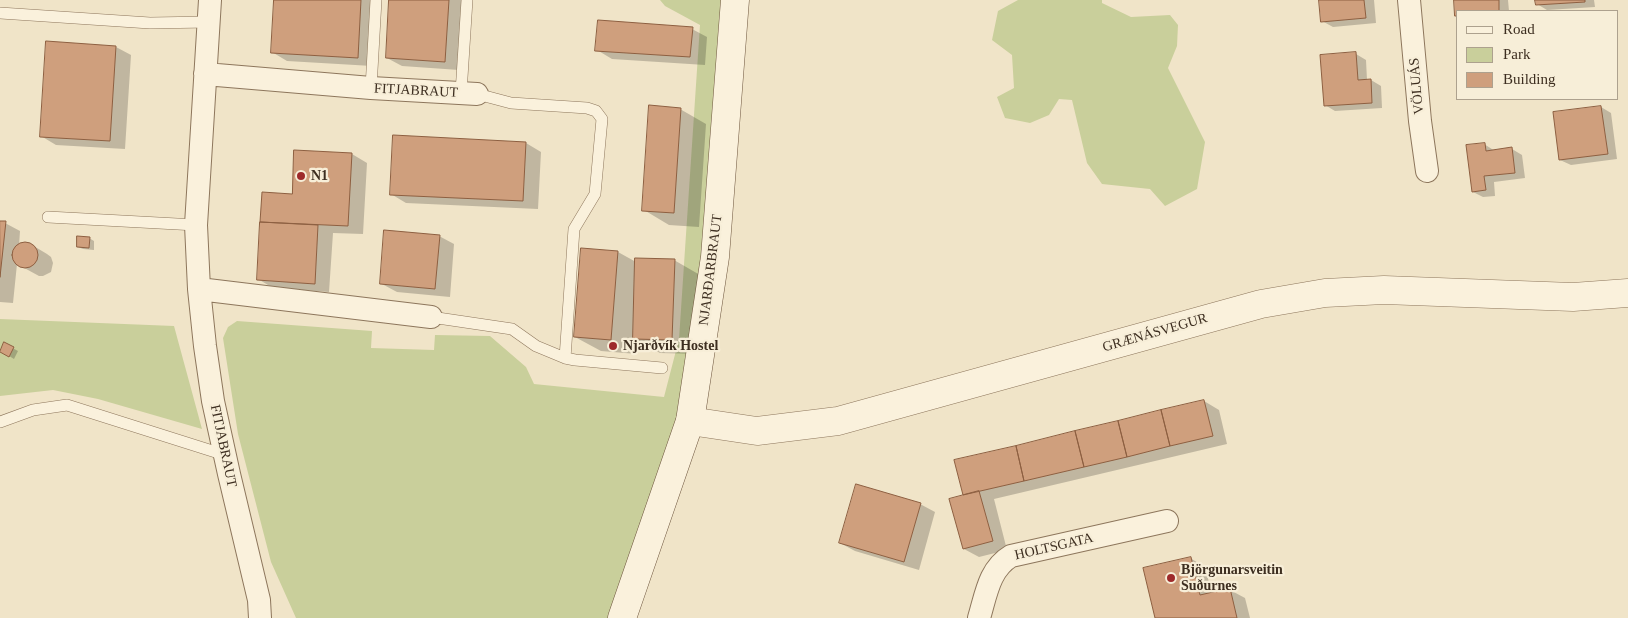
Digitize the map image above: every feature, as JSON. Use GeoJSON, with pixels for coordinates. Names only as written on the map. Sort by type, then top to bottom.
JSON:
{"type":"FeatureCollection","features":[{"type":"Feature","properties":{"kind":"street","name":"NJARÐARBRAUT"},"geometry":{"type":"LineString","coordinates":[[622,618],[690,421],[715,257],[735,0]]}},
{"type":"Feature","properties":{"kind":"street","name":"VÖLUÁS"},"geometry":{"type":"LineString","coordinates":[[1409,0],[1420,120],[1427,171]]}},
{"type":"Feature","properties":{"kind":"street","name":"FITJABRAUT"},"geometry":{"type":"LineString","coordinates":[[209,11],[196,225],[199,289],[213,401],[263,612]]}},
{"type":"Feature","properties":{"kind":"street","name":"FITJABRAUT"},"geometry":{"type":"LineString","coordinates":[[205,74],[469,94]]}},
{"type":"Feature","properties":{"kind":"street"},"geometry":{"type":"LineString","coordinates":[[199,289],[432,317]]}},
{"type":"Feature","properties":{"kind":"street","name":"GRÆNÁSVEGUR"},"geometry":{"type":"LineString","coordinates":[[690,421],[757,431],[838,421],[1261,304],[1325,293],[1384,290],[1573,297],[1628,293]]}},
{"type":"Feature","properties":{"kind":"street","name":"HOLTSGATA"},"geometry":{"type":"LineString","coordinates":[[979,618],[994,572],[1003,561],[1011,556],[1167,521]]}},
{"type":"Feature","properties":{"kind":"lane"},"geometry":{"type":"LineString","coordinates":[[371,88],[376,0]]}},
{"type":"Feature","properties":{"kind":"lane"},"geometry":{"type":"LineString","coordinates":[[467,0],[469,94],[511,103],[588,108],[596,111],[602,119],[595,194],[574,229],[565,358]]}},
{"type":"Feature","properties":{"kind":"lane"},"geometry":{"type":"LineString","coordinates":[[0,13],[150,23],[209,11]]}},
{"type":"Feature","properties":{"kind":"lane"},"geometry":{"type":"LineString","coordinates":[[48,217],[196,225]]}},
{"type":"Feature","properties":{"kind":"lane"},"geometry":{"type":"LineString","coordinates":[[432,317],[512,329],[536,346],[565,358],[662,368]]}},
{"type":"Feature","properties":{"kind":"lane"},"geometry":{"type":"LineString","coordinates":[[0,422],[33,410],[67,404],[225,456]]}},
{"type":"Feature","properties":{"kind":"green space"},"geometry":{"type":"Polygon","coordinates":[[[660,0],[724,0],[706,258],[681,411],[613,618],[296,618],[271,562],[238,434],[223,338],[228,327],[237,321],[372,331],[371,348],[434,350],[435,335],[490,336],[526,367],[534,384],[664,397],[679,339],[700,25],[665,6],[660,0]]]}},
{"type":"Feature","properties":{"kind":"green space"},"geometry":{"type":"Polygon","coordinates":[[[1018,0],[1102,0],[1102,3],[1131,17],[1170,15],[1178,25],[1177,46],[1168,68],[1205,142],[1197,189],[1165,206],[1150,189],[1102,184],[1087,163],[1072,100],[1059,99],[1049,115],[1030,123],[1005,118],[997,97],[1014,88],[1012,55],[992,40],[998,11],[1018,0]]]}},
{"type":"Feature","properties":{"kind":"green space"},"geometry":{"type":"Polygon","coordinates":[[[0,319],[174,326],[202,429],[98,399],[53,390],[0,396],[0,319]]]}},
{"type":"Feature","properties":{"kind":"building"},"geometry":{"type":"Polygon","coordinates":[[[274,0],[361,0],[358,58],[271,53],[274,0]]]}},
{"type":"Feature","properties":{"kind":"building"},"geometry":{"type":"Polygon","coordinates":[[[389,0],[449,0],[445,62],[386,58],[389,0]]]}},
{"type":"Feature","properties":{"kind":"building"},"geometry":{"type":"Polygon","coordinates":[[[1319,0],[1364,0],[1366,18],[1321,22],[1319,0]]]}},
{"type":"Feature","properties":{"kind":"building"},"geometry":{"type":"Polygon","coordinates":[[[1454,0],[1499,0],[1499,10],[1456,10],[1455,16],[1454,0]]]}},
{"type":"Feature","properties":{"kind":"building"},"geometry":{"type":"Polygon","coordinates":[[[1535,0],[1585,0],[1585,2],[1536,5],[1535,0]]]}},
{"type":"Feature","properties":{"kind":"building"},"geometry":{"type":"Polygon","coordinates":[[[598,20],[693,27],[690,57],[595,51],[598,20]]]}},
{"type":"Feature","properties":{"kind":"building"},"geometry":{"type":"Polygon","coordinates":[[[46,41],[116,46],[110,141],[40,137],[46,41]]]}},
{"type":"Feature","properties":{"kind":"building"},"geometry":{"type":"Polygon","coordinates":[[[1356,52],[1358,80],[1371,79],[1372,103],[1324,106],[1320,55],[1356,52]]]}},
{"type":"Feature","properties":{"kind":"building"},"geometry":{"type":"Polygon","coordinates":[[[649,105],[681,108],[674,213],[642,211],[649,105]]]}},
{"type":"Feature","properties":{"kind":"building"},"geometry":{"type":"Polygon","coordinates":[[[1601,106],[1608,154],[1559,160],[1553,112],[1601,106]]]}},
{"type":"Feature","properties":{"kind":"building"},"geometry":{"type":"Polygon","coordinates":[[[393,135],[526,142],[523,201],[390,195],[393,135]]]}},
{"type":"Feature","properties":{"kind":"building"},"geometry":{"type":"Polygon","coordinates":[[[1485,143],[1486,151],[1512,147],[1515,173],[1484,176],[1486,190],[1472,192],[1466,145],[1485,143]]]}},
{"type":"Feature","properties":{"kind":"building"},"geometry":{"type":"Polygon","coordinates":[[[294,150],[352,153],[348,226],[260,222],[262,192],[292,194],[294,150]]]}},
{"type":"Feature","properties":{"kind":"building"},"geometry":{"type":"Polygon","coordinates":[[[0,221],[6,221],[0,277],[0,221]]]}},
{"type":"Feature","properties":{"kind":"building"},"geometry":{"type":"Polygon","coordinates":[[[260,222],[318,225],[315,284],[257,280],[260,222]]]}},
{"type":"Feature","properties":{"kind":"building"},"geometry":{"type":"Polygon","coordinates":[[[384,230],[440,235],[435,289],[380,284],[384,230]]]}},
{"type":"Feature","properties":{"kind":"building"},"geometry":{"type":"Polygon","coordinates":[[[77,236],[90,237],[89,248],[77,247],[77,236]]]}},
{"type":"Feature","properties":{"kind":"building"},"geometry":{"type":"Polygon","coordinates":[[[25,242],[34,246],[38,255],[34,264],[25,268],[16,264],[12,255],[16,246],[25,242]]]}},
{"type":"Feature","properties":{"kind":"building"},"geometry":{"type":"Polygon","coordinates":[[[581,248],[618,251],[611,340],[574,337],[581,248]]]}},
{"type":"Feature","properties":{"kind":"building"},"geometry":{"type":"Polygon","coordinates":[[[635,258],[675,259],[672,340],[633,339],[635,258]]]}},
{"type":"Feature","properties":{"kind":"building"},"geometry":{"type":"Polygon","coordinates":[[[4,342],[14,347],[9,357],[0,352],[4,342]]]}},
{"type":"Feature","properties":{"kind":"building"},"geometry":{"type":"Polygon","coordinates":[[[1204,400],[1213,436],[1170,446],[1161,410],[1204,400]]]}},
{"type":"Feature","properties":{"kind":"building"},"geometry":{"type":"Polygon","coordinates":[[[1161,410],[1170,446],[1127,457],[1118,421],[1161,410]]]}},
{"type":"Feature","properties":{"kind":"building"},"geometry":{"type":"Polygon","coordinates":[[[1118,421],[1127,457],[1084,467],[1075,431],[1118,421]]]}},
{"type":"Feature","properties":{"kind":"building"},"geometry":{"type":"Polygon","coordinates":[[[1075,431],[1084,467],[1024,481],[1016,446],[1075,431]]]}},
{"type":"Feature","properties":{"kind":"building"},"geometry":{"type":"Polygon","coordinates":[[[1016,446],[1024,481],[963,495],[954,460],[1016,446]]]}},
{"type":"Feature","properties":{"kind":"building"},"geometry":{"type":"Polygon","coordinates":[[[856,484],[921,503],[904,562],[839,543],[856,484]]]}},
{"type":"Feature","properties":{"kind":"building"},"geometry":{"type":"Polygon","coordinates":[[[979,491],[993,541],[963,549],[949,499],[979,491]]]}},
{"type":"Feature","properties":{"kind":"building","name":"Björgunarsveitin Suðurnes"},"geometry":{"type":"Polygon","coordinates":[[[1191,557],[1200,595],[1230,588],[1237,618],[1155,618],[1143,568],[1191,557]]]}},
{"type":"Feature","properties":{"kind":"place","name":"N1"},"geometry":{"type":"Point","coordinates":[301,176]}},
{"type":"Feature","properties":{"kind":"place","name":"Njarðvík Hostel"},"geometry":{"type":"Point","coordinates":[613,346]}},
{"type":"Feature","properties":{"kind":"place","name":"Björgunarsveitin Suðurnes"},"geometry":{"type":"Point","coordinates":[1171,578]}}]}
